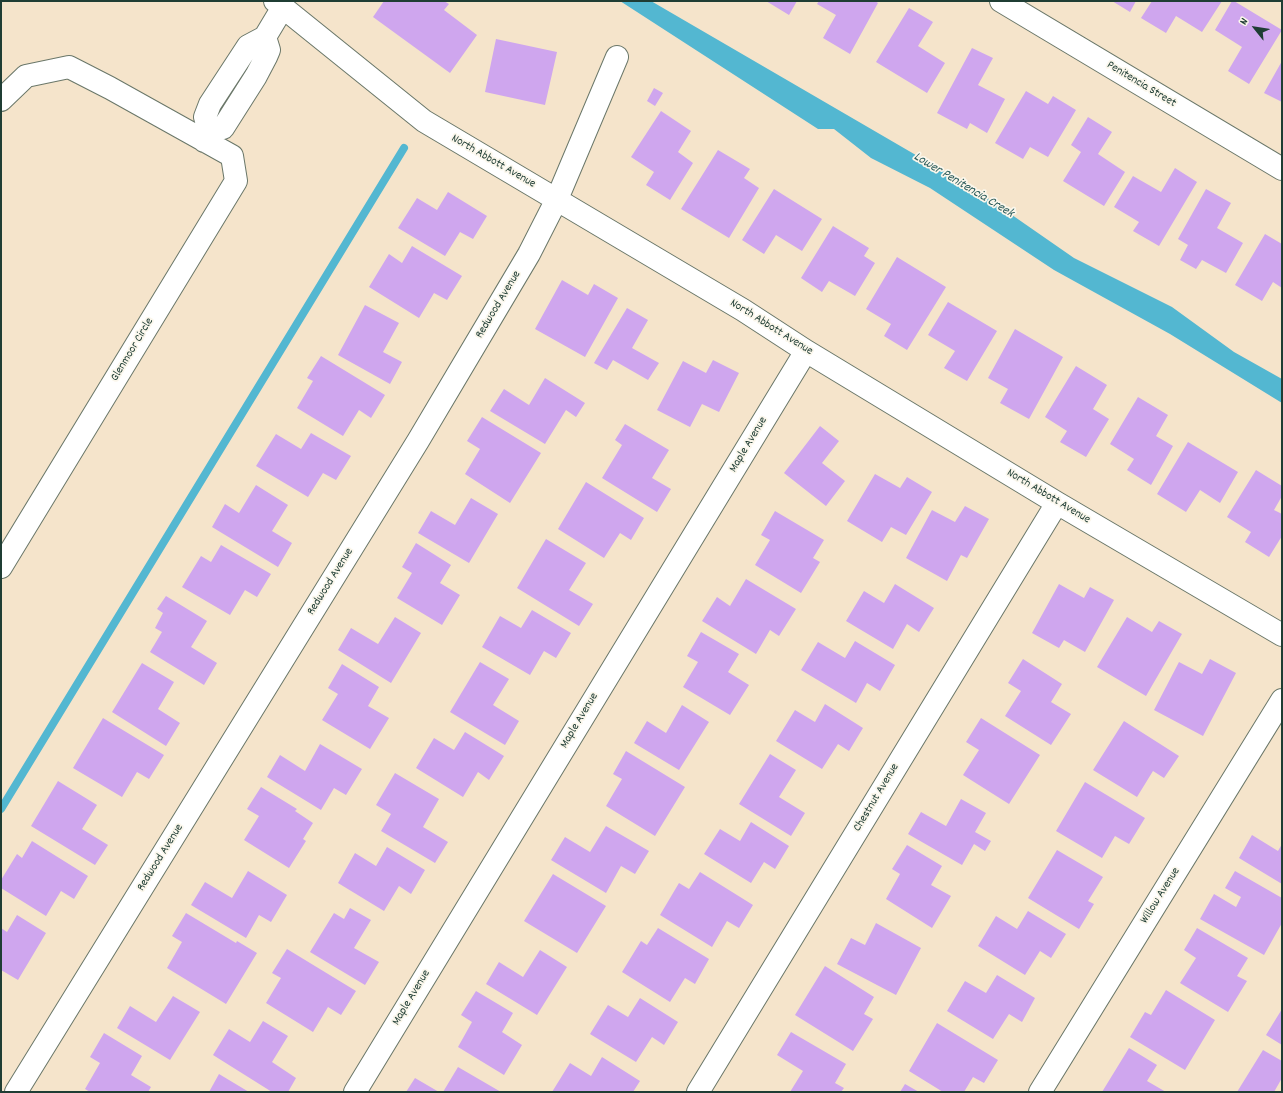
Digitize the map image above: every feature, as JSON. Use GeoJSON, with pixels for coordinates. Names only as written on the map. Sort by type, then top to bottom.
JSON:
{"type":"FeatureCollection","features":[{"type":"Feature","properties":{"kind":"street","name":"Penitencia Street"},"geometry":{"type":"LineString","coordinates":[[1001,1],[1282,169]]}},
{"type":"Feature","properties":{"kind":"street"},"geometry":{"type":"LineString","coordinates":[[206,136],[205,117],[210,104],[248,46],[265,37],[279,4]]}},
{"type":"Feature","properties":{"kind":"street","name":"North Abbott Avenue"},"geometry":{"type":"LineString","coordinates":[[279,4],[424,121],[743,310],[1057,503],[1282,635]]}},
{"type":"Feature","properties":{"kind":"street","name":"Redwood Avenue"},"geometry":{"type":"LineString","coordinates":[[16,1092],[418,441],[529,254],[557,199],[617,57]]}},
{"type":"Feature","properties":{"kind":"street","name":"Glenmoor Circle"},"geometry":{"type":"LineString","coordinates":[[1,100],[26,76],[69,67],[206,136],[232,156],[236,181],[1,567]]}},
{"type":"Feature","properties":{"kind":"street","name":"Maple Avenue"},"geometry":{"type":"LineString","coordinates":[[354,1092],[806,350]]}},
{"type":"Feature","properties":{"kind":"street","name":"Chestnut Avenue"},"geometry":{"type":"LineString","coordinates":[[698,1092],[1057,503]]}},
{"type":"Feature","properties":{"kind":"street","name":"Willow Avenue"},"geometry":{"type":"LineString","coordinates":[[1040,1092],[1282,700]]}},
{"type":"Feature","properties":{"kind":"water","name":"Lower Penitencia Creek"},"geometry":{"type":"Polygon","coordinates":[[[620,1],[651,1],[976,190],[1074,258],[1172,307],[1234,352],[1282,379],[1282,403],[1170,334],[1054,270],[930,188],[871,158],[834,129],[818,129],[620,1]]]}},
{"type":"Feature","properties":{"kind":"building"},"geometry":{"type":"Polygon","coordinates":[[[384,1],[444,1],[449,4],[444,10],[477,35],[450,73],[373,17],[384,1]]]}},
{"type":"Feature","properties":{"kind":"building"},"geometry":{"type":"Polygon","coordinates":[[[766,1],[797,1],[789,15],[766,1]]]}},
{"type":"Feature","properties":{"kind":"building"},"geometry":{"type":"Polygon","coordinates":[[[819,1],[875,1],[878,3],[850,54],[823,38],[836,15],[817,4],[819,1]]]}},
{"type":"Feature","properties":{"kind":"building"},"geometry":{"type":"Polygon","coordinates":[[[1112,1],[1136,1],[1130,12],[1112,1]]]}},
{"type":"Feature","properties":{"kind":"building"},"geometry":{"type":"Polygon","coordinates":[[[1152,1],[1222,1],[1202,32],[1176,16],[1166,33],[1141,18],[1152,1]]]}},
{"type":"Feature","properties":{"kind":"building"},"geometry":{"type":"Polygon","coordinates":[[[1232,1],[1282,30],[1249,84],[1228,71],[1242,47],[1215,30],[1232,1]]]}},
{"type":"Feature","properties":{"kind":"building"},"geometry":{"type":"Polygon","coordinates":[[[909,8],[933,22],[918,46],[945,63],[927,93],[876,62],[909,8]]]}},
{"type":"Feature","properties":{"kind":"building"},"geometry":{"type":"Polygon","coordinates":[[[496,39],[557,52],[545,105],[485,92],[496,39]]]}},
{"type":"Feature","properties":{"kind":"building"},"geometry":{"type":"Polygon","coordinates":[[[972,48],[993,58],[978,85],[1005,99],[987,133],[970,123],[967,129],[937,113],[972,48]]]}},
{"type":"Feature","properties":{"kind":"building"},"geometry":{"type":"Polygon","coordinates":[[[1282,61],[1282,102],[1264,93],[1282,61]]]}},
{"type":"Feature","properties":{"kind":"building"},"geometry":{"type":"Polygon","coordinates":[[[654,88],[663,93],[655,106],[647,101],[654,88]]]}},
{"type":"Feature","properties":{"kind":"building"},"geometry":{"type":"Polygon","coordinates":[[[1026,91],[1048,104],[1053,96],[1076,110],[1048,157],[1030,147],[1023,159],[995,143],[1026,91]]]}},
{"type":"Feature","properties":{"kind":"building"},"geometry":{"type":"Polygon","coordinates":[[[661,111],[691,131],[678,152],[693,163],[670,200],[646,185],[654,172],[631,157],[661,111]]]}},
{"type":"Feature","properties":{"kind":"building"},"geometry":{"type":"Polygon","coordinates":[[[1088,117],[1112,132],[1098,154],[1125,172],[1104,206],[1063,181],[1081,152],[1071,145],[1088,117]]]}},
{"type":"Feature","properties":{"kind":"building"},"geometry":{"type":"Polygon","coordinates":[[[718,150],[750,169],[744,178],[759,188],[729,238],[681,209],[718,150]]]}},
{"type":"Feature","properties":{"kind":"building"},"geometry":{"type":"Polygon","coordinates":[[[1175,168],[1197,182],[1159,246],[1133,231],[1139,222],[1114,207],[1133,176],[1161,192],[1175,168]]]}},
{"type":"Feature","properties":{"kind":"building"},"geometry":{"type":"Polygon","coordinates":[[[774,189],[822,219],[802,251],[776,235],[764,254],[742,240],[774,189]]]}},
{"type":"Feature","properties":{"kind":"building"},"geometry":{"type":"Polygon","coordinates":[[[1206,189],[1231,203],[1217,228],[1243,243],[1226,273],[1202,260],[1196,269],[1180,260],[1188,245],[1178,239],[1206,189]]]}},
{"type":"Feature","properties":{"kind":"building"},"geometry":{"type":"Polygon","coordinates":[[[448,192],[487,216],[473,239],[460,232],[445,256],[398,228],[417,198],[437,210],[448,192]]]}},
{"type":"Feature","properties":{"kind":"building"},"geometry":{"type":"Polygon","coordinates":[[[833,226],[869,248],[864,256],[875,263],[855,296],[829,281],[822,292],[801,278],[833,226]]]}},
{"type":"Feature","properties":{"kind":"building"},"geometry":{"type":"Polygon","coordinates":[[[1265,234],[1282,244],[1282,288],[1273,282],[1262,301],[1235,285],[1265,234]]]}},
{"type":"Feature","properties":{"kind":"building"},"geometry":{"type":"Polygon","coordinates":[[[412,246],[462,276],[447,300],[434,293],[419,318],[369,287],[389,254],[402,263],[412,246]]]}},
{"type":"Feature","properties":{"kind":"building"},"geometry":{"type":"Polygon","coordinates":[[[897,257],[946,287],[907,350],[884,336],[891,324],[866,309],[897,257]]]}},
{"type":"Feature","properties":{"kind":"building"},"geometry":{"type":"Polygon","coordinates":[[[562,280],[588,295],[594,284],[618,298],[585,357],[535,329],[562,280]]]}},
{"type":"Feature","properties":{"kind":"building"},"geometry":{"type":"Polygon","coordinates":[[[948,302],[997,331],[967,381],[944,368],[955,351],[928,335],[948,302]]]}},
{"type":"Feature","properties":{"kind":"building"},"geometry":{"type":"Polygon","coordinates":[[[365,305],[399,323],[383,352],[402,362],[390,384],[338,355],[365,305]]]}},
{"type":"Feature","properties":{"kind":"building"},"geometry":{"type":"Polygon","coordinates":[[[627,308],[648,320],[632,348],[659,363],[648,380],[613,360],[607,370],[594,363],[627,308]]]}},
{"type":"Feature","properties":{"kind":"building"},"geometry":{"type":"Polygon","coordinates":[[[1015,329],[1063,357],[1029,419],[1000,403],[1008,389],[988,378],[1015,329]]]}},
{"type":"Feature","properties":{"kind":"building"},"geometry":{"type":"Polygon","coordinates":[[[321,356],[385,395],[371,418],[359,410],[343,436],[297,408],[313,381],[307,378],[321,356]]]}},
{"type":"Feature","properties":{"kind":"building"},"geometry":{"type":"Polygon","coordinates":[[[713,360],[739,373],[719,412],[702,404],[690,427],[657,410],[683,361],[706,373],[713,360]]]}},
{"type":"Feature","properties":{"kind":"building"},"geometry":{"type":"Polygon","coordinates":[[[1076,366],[1107,385],[1093,409],[1109,419],[1086,457],[1060,442],[1067,431],[1045,417],[1076,366]]]}},
{"type":"Feature","properties":{"kind":"building"},"geometry":{"type":"Polygon","coordinates":[[[545,378],[585,403],[576,417],[566,410],[545,444],[490,411],[504,389],[529,405],[545,378]]]}},
{"type":"Feature","properties":{"kind":"building"},"geometry":{"type":"Polygon","coordinates":[[[1138,397],[1168,415],[1156,436],[1173,446],[1151,485],[1127,470],[1134,459],[1110,444],[1138,397]]]}},
{"type":"Feature","properties":{"kind":"building"},"geometry":{"type":"Polygon","coordinates":[[[482,417],[541,453],[510,503],[465,474],[480,449],[467,441],[482,417]]]}},
{"type":"Feature","properties":{"kind":"building"},"geometry":{"type":"Polygon","coordinates":[[[625,424],[669,450],[652,478],[671,489],[657,512],[602,478],[622,445],[615,440],[625,424]]]}},
{"type":"Feature","properties":{"kind":"building"},"geometry":{"type":"Polygon","coordinates":[[[820,426],[839,441],[822,463],[845,481],[826,506],[784,473],[820,426]]]}},
{"type":"Feature","properties":{"kind":"building"},"geometry":{"type":"Polygon","coordinates":[[[311,433],[351,456],[336,480],[323,473],[308,497],[256,466],[276,434],[301,449],[311,433]]]}},
{"type":"Feature","properties":{"kind":"building"},"geometry":{"type":"Polygon","coordinates":[[[1188,442],[1238,472],[1220,503],[1200,490],[1186,512],[1157,494],[1188,442]]]}},
{"type":"Feature","properties":{"kind":"building"},"geometry":{"type":"Polygon","coordinates":[[[1256,470],[1282,486],[1282,496],[1274,510],[1282,514],[1282,536],[1269,557],[1245,542],[1251,532],[1227,517],[1256,470]]]}},
{"type":"Feature","properties":{"kind":"building"},"geometry":{"type":"Polygon","coordinates":[[[875,474],[900,488],[907,477],[932,492],[906,535],[891,527],[882,542],[847,521],[875,474]]]}},
{"type":"Feature","properties":{"kind":"building"},"geometry":{"type":"Polygon","coordinates":[[[586,482],[644,518],[631,540],[620,533],[604,558],[558,529],[586,482]]]}},
{"type":"Feature","properties":{"kind":"building"},"geometry":{"type":"Polygon","coordinates":[[[256,485],[288,505],[272,531],[292,543],[278,567],[212,527],[225,504],[239,513],[256,485]]]}},
{"type":"Feature","properties":{"kind":"building"},"geometry":{"type":"Polygon","coordinates":[[[471,498],[498,514],[469,563],[418,533],[431,511],[455,525],[471,498]]]}},
{"type":"Feature","properties":{"kind":"building"},"geometry":{"type":"Polygon","coordinates":[[[965,506],[989,519],[967,558],[961,555],[947,581],[906,558],[932,510],[955,522],[965,506]]]}},
{"type":"Feature","properties":{"kind":"building"},"geometry":{"type":"Polygon","coordinates":[[[775,511],[824,540],[813,558],[820,562],[801,593],[755,565],[770,540],[761,535],[775,511]]]}},
{"type":"Feature","properties":{"kind":"building"},"geometry":{"type":"Polygon","coordinates":[[[546,539],[586,563],[569,590],[593,604],[579,626],[517,588],[546,539]]]}},
{"type":"Feature","properties":{"kind":"building"},"geometry":{"type":"Polygon","coordinates":[[[416,543],[451,565],[440,583],[460,595],[442,625],[397,598],[412,573],[402,567],[416,543]]]}},
{"type":"Feature","properties":{"kind":"building"},"geometry":{"type":"Polygon","coordinates":[[[221,545],[271,574],[257,597],[245,590],[230,615],[182,587],[201,556],[211,562],[221,545]]]}},
{"type":"Feature","properties":{"kind":"building"},"geometry":{"type":"Polygon","coordinates":[[[746,579],[796,609],[779,636],[770,630],[756,654],[702,621],[717,597],[730,606],[746,579]]]}},
{"type":"Feature","properties":{"kind":"building"},"geometry":{"type":"Polygon","coordinates":[[[895,584],[934,608],[919,632],[907,624],[893,649],[846,621],[864,591],[884,603],[895,584]]]}},
{"type":"Feature","properties":{"kind":"building"},"geometry":{"type":"Polygon","coordinates":[[[1059,584],[1084,598],[1090,587],[1114,600],[1085,652],[1064,640],[1059,648],[1032,633],[1059,584]]]}},
{"type":"Feature","properties":{"kind":"building"},"geometry":{"type":"Polygon","coordinates":[[[166,596],[207,621],[191,647],[217,663],[204,685],[150,652],[162,632],[155,628],[163,613],[157,609],[166,596]]]}},
{"type":"Feature","properties":{"kind":"building"},"geometry":{"type":"Polygon","coordinates":[[[532,610],[571,633],[556,658],[544,651],[530,675],[482,647],[500,616],[521,628],[532,610]]]}},
{"type":"Feature","properties":{"kind":"building"},"geometry":{"type":"Polygon","coordinates":[[[395,617],[421,633],[391,683],[338,650],[351,628],[378,644],[395,617]]]}},
{"type":"Feature","properties":{"kind":"building"},"geometry":{"type":"Polygon","coordinates":[[[1127,617],[1152,632],[1159,621],[1182,634],[1146,696],[1097,667],[1127,617]]]}},
{"type":"Feature","properties":{"kind":"building"},"geometry":{"type":"Polygon","coordinates":[[[701,632],[739,654],[728,672],[749,685],[730,715],[683,687],[698,662],[687,656],[701,632]]]}},
{"type":"Feature","properties":{"kind":"building"},"geometry":{"type":"Polygon","coordinates":[[[855,641],[895,665],[880,691],[867,683],[856,703],[801,670],[818,642],[845,658],[855,641]]]}},
{"type":"Feature","properties":{"kind":"building"},"geometry":{"type":"Polygon","coordinates":[[[1023,659],[1062,684],[1051,702],[1071,714],[1051,745],[1005,716],[1021,691],[1008,683],[1023,659]]]}},
{"type":"Feature","properties":{"kind":"building"},"geometry":{"type":"Polygon","coordinates":[[[1210,659],[1236,673],[1203,736],[1154,710],[1179,662],[1202,674],[1210,659]]]}},
{"type":"Feature","properties":{"kind":"building"},"geometry":{"type":"Polygon","coordinates":[[[480,662],[509,679],[493,705],[519,721],[505,745],[450,712],[480,662]]]}},
{"type":"Feature","properties":{"kind":"building"},"geometry":{"type":"Polygon","coordinates":[[[142,663],[174,682],[158,709],[180,723],[166,746],[112,712],[142,663]]]}},
{"type":"Feature","properties":{"kind":"building"},"geometry":{"type":"Polygon","coordinates":[[[342,664],[379,687],[368,706],[389,718],[370,749],[322,720],[338,694],[328,688],[342,664]]]}},
{"type":"Feature","properties":{"kind":"building"},"geometry":{"type":"Polygon","coordinates":[[[825,704],[863,728],[849,751],[838,744],[822,769],[776,741],[795,710],[815,722],[825,704]]]}},
{"type":"Feature","properties":{"kind":"building"},"geometry":{"type":"Polygon","coordinates":[[[682,705],[709,722],[679,770],[634,743],[647,721],[666,733],[682,705]]]}},
{"type":"Feature","properties":{"kind":"building"},"geometry":{"type":"Polygon","coordinates":[[[103,718],[164,755],[149,779],[137,772],[122,797],[73,768],[103,718]]]}},
{"type":"Feature","properties":{"kind":"building"},"geometry":{"type":"Polygon","coordinates":[[[981,718],[1040,755],[1009,804],[963,775],[979,750],[966,742],[981,718]]]}},
{"type":"Feature","properties":{"kind":"building"},"geometry":{"type":"Polygon","coordinates":[[[1124,721],[1179,756],[1164,778],[1153,771],[1137,797],[1093,770],[1124,721]]]}},
{"type":"Feature","properties":{"kind":"building"},"geometry":{"type":"Polygon","coordinates":[[[465,732],[504,756],[489,780],[478,772],[463,797],[416,768],[434,738],[454,750],[465,732]]]}},
{"type":"Feature","properties":{"kind":"building"},"geometry":{"type":"Polygon","coordinates":[[[320,744],[362,769],[346,795],[334,788],[321,810],[267,777],[280,755],[305,771],[320,744]]]}},
{"type":"Feature","properties":{"kind":"building"},"geometry":{"type":"Polygon","coordinates":[[[626,751],[685,787],[655,836],[606,806],[622,779],[613,774],[626,751]]]}},
{"type":"Feature","properties":{"kind":"building"},"geometry":{"type":"Polygon","coordinates":[[[770,754],[796,770],[779,797],[805,813],[791,836],[739,804],[770,754]]]}},
{"type":"Feature","properties":{"kind":"building"},"geometry":{"type":"Polygon","coordinates":[[[395,773],[439,799],[423,827],[448,842],[435,863],[381,831],[391,814],[376,805],[395,773]]]}},
{"type":"Feature","properties":{"kind":"building"},"geometry":{"type":"Polygon","coordinates":[[[58,781],[97,805],[82,829],[108,845],[95,865],[31,826],[58,781]]]}},
{"type":"Feature","properties":{"kind":"building"},"geometry":{"type":"Polygon","coordinates":[[[1085,782],[1145,818],[1129,844],[1115,836],[1102,858],[1056,831],[1085,782]]]}},
{"type":"Feature","properties":{"kind":"building"},"geometry":{"type":"Polygon","coordinates":[[[261,787],[297,809],[295,811],[313,823],[303,839],[306,841],[289,868],[244,840],[259,816],[247,809],[261,787]]]}},
{"type":"Feature","properties":{"kind":"building"},"geometry":{"type":"Polygon","coordinates":[[[961,799],[986,813],[975,832],[991,841],[985,851],[974,844],[962,865],[908,834],[921,812],[946,826],[961,799]]]}},
{"type":"Feature","properties":{"kind":"building"},"geometry":{"type":"Polygon","coordinates":[[[751,822],[789,846],[775,869],[764,862],[751,883],[704,854],[720,829],[740,841],[751,822]]]}},
{"type":"Feature","properties":{"kind":"building"},"geometry":{"type":"Polygon","coordinates":[[[606,826],[649,851],[635,874],[621,866],[606,893],[551,860],[565,837],[590,852],[606,826]]]}},
{"type":"Feature","properties":{"kind":"building"},"geometry":{"type":"Polygon","coordinates":[[[1252,835],[1278,851],[1282,844],[1282,884],[1239,858],[1252,835]]]}},
{"type":"Feature","properties":{"kind":"building"},"geometry":{"type":"Polygon","coordinates":[[[32,841],[88,876],[74,899],[61,891],[46,916],[1,888],[1,880],[17,854],[22,858],[32,841]]]}},
{"type":"Feature","properties":{"kind":"building"},"geometry":{"type":"Polygon","coordinates":[[[907,845],[942,866],[931,885],[951,896],[932,928],[886,899],[900,874],[892,869],[907,845]]]}},
{"type":"Feature","properties":{"kind":"building"},"geometry":{"type":"Polygon","coordinates":[[[387,847],[425,870],[411,894],[399,886],[384,911],[338,883],[355,853],[376,866],[387,847]]]}},
{"type":"Feature","properties":{"kind":"building"},"geometry":{"type":"Polygon","coordinates":[[[1057,850],[1103,877],[1088,901],[1094,904],[1079,929],[1028,898],[1057,850]]]}},
{"type":"Feature","properties":{"kind":"building"},"geometry":{"type":"Polygon","coordinates":[[[248,871],[287,895],[271,922],[259,915],[246,938],[191,905],[205,882],[232,898],[248,871]]]}},
{"type":"Feature","properties":{"kind":"building"},"geometry":{"type":"Polygon","coordinates":[[[1235,871],[1282,898],[1282,923],[1264,955],[1200,919],[1214,894],[1236,907],[1241,897],[1225,888],[1235,871]]]}},
{"type":"Feature","properties":{"kind":"building"},"geometry":{"type":"Polygon","coordinates":[[[700,872],[753,905],[739,928],[727,921],[712,947],[660,915],[679,883],[689,889],[700,872]]]}},
{"type":"Feature","properties":{"kind":"building"},"geometry":{"type":"Polygon","coordinates":[[[553,874],[606,906],[577,953],[524,921],[553,874]]]}},
{"type":"Feature","properties":{"kind":"building"},"geometry":{"type":"Polygon","coordinates":[[[350,908],[371,920],[354,948],[379,962],[365,985],[310,952],[334,913],[344,919],[350,908]]]}},
{"type":"Feature","properties":{"kind":"building"},"geometry":{"type":"Polygon","coordinates":[[[1028,911],[1066,934],[1051,958],[1040,951],[1025,975],[978,946],[996,916],[1017,929],[1028,911]]]}},
{"type":"Feature","properties":{"kind":"building"},"geometry":{"type":"Polygon","coordinates":[[[186,913],[236,943],[237,941],[257,953],[226,1004],[167,968],[182,942],[172,936],[186,913]]]}},
{"type":"Feature","properties":{"kind":"building"},"geometry":{"type":"Polygon","coordinates":[[[17,915],[46,933],[18,980],[1,970],[1,928],[7,932],[17,915]]]}},
{"type":"Feature","properties":{"kind":"building"},"geometry":{"type":"Polygon","coordinates":[[[876,923],[921,948],[896,995],[837,964],[851,938],[865,945],[876,923]]]}},
{"type":"Feature","properties":{"kind":"building"},"geometry":{"type":"Polygon","coordinates":[[[658,928],[709,959],[695,984],[685,978],[670,1002],[622,972],[641,941],[647,945],[658,928]]]}},
{"type":"Feature","properties":{"kind":"building"},"geometry":{"type":"Polygon","coordinates":[[[1197,928],[1248,958],[1237,976],[1247,981],[1228,1012],[1180,983],[1196,958],[1184,950],[1197,928]]]}},
{"type":"Feature","properties":{"kind":"building"},"geometry":{"type":"Polygon","coordinates":[[[287,949],[356,991],[341,1015],[328,1007],[313,1032],[266,1003],[281,978],[272,973],[287,949]]]}},
{"type":"Feature","properties":{"kind":"building"},"geometry":{"type":"Polygon","coordinates":[[[540,950],[567,967],[537,1015],[486,984],[499,962],[523,977],[540,950]]]}},
{"type":"Feature","properties":{"kind":"building"},"geometry":{"type":"Polygon","coordinates":[[[825,966],[874,997],[864,1014],[873,1019],[853,1051],[795,1015],[825,966]]]}},
{"type":"Feature","properties":{"kind":"building"},"geometry":{"type":"Polygon","coordinates":[[[997,975],[1035,998],[1022,1022],[1009,1014],[993,1039],[947,1011],[965,981],[986,993],[997,975]]]}},
{"type":"Feature","properties":{"kind":"building"},"geometry":{"type":"Polygon","coordinates":[[[1166,990],[1215,1020],[1185,1070],[1130,1037],[1145,1012],[1151,1015],[1166,990]]]}},
{"type":"Feature","properties":{"kind":"building"},"geometry":{"type":"Polygon","coordinates":[[[476,991],[513,1013],[502,1032],[522,1045],[504,1075],[458,1047],[472,1022],[461,1015],[476,991]]]}},
{"type":"Feature","properties":{"kind":"building"},"geometry":{"type":"Polygon","coordinates":[[[173,996],[200,1012],[170,1060],[117,1028],[130,1006],[156,1022],[173,996]]]}},
{"type":"Feature","properties":{"kind":"building"},"geometry":{"type":"Polygon","coordinates":[[[640,998],[678,1022],[664,1045],[652,1037],[636,1062],[590,1034],[608,1005],[628,1017],[640,998]]]}},
{"type":"Feature","properties":{"kind":"building"},"geometry":{"type":"Polygon","coordinates":[[[1282,1009],[1282,1045],[1266,1035],[1282,1009]]]}},
{"type":"Feature","properties":{"kind":"building"},"geometry":{"type":"Polygon","coordinates":[[[263,1021],[288,1036],[272,1062],[296,1078],[288,1092],[272,1092],[213,1055],[229,1029],[250,1042],[263,1021]]]}},
{"type":"Feature","properties":{"kind":"building"},"geometry":{"type":"Polygon","coordinates":[[[937,1023],[998,1060],[984,1083],[973,1077],[964,1092],[943,1092],[909,1071],[937,1023]]]}},
{"type":"Feature","properties":{"kind":"building"},"geometry":{"type":"Polygon","coordinates":[[[791,1032],[846,1064],[835,1083],[844,1088],[841,1092],[790,1092],[803,1071],[777,1055],[791,1032]]]}},
{"type":"Feature","properties":{"kind":"building"},"geometry":{"type":"Polygon","coordinates":[[[104,1033],[142,1056],[131,1075],[151,1087],[148,1092],[90,1092],[85,1089],[100,1063],[90,1057],[104,1033]]]}},
{"type":"Feature","properties":{"kind":"building"},"geometry":{"type":"Polygon","coordinates":[[[1129,1048],[1157,1065],[1147,1081],[1166,1092],[1102,1092],[1129,1048]]]}},
{"type":"Feature","properties":{"kind":"building"},"geometry":{"type":"Polygon","coordinates":[[[1263,1050],[1282,1061],[1282,1078],[1274,1092],[1237,1092],[1263,1050]]]}},
{"type":"Feature","properties":{"kind":"building"},"geometry":{"type":"Polygon","coordinates":[[[602,1057],[640,1081],[633,1092],[552,1092],[570,1063],[591,1076],[602,1057]]]}},
{"type":"Feature","properties":{"kind":"building"},"geometry":{"type":"Polygon","coordinates":[[[458,1067],[501,1092],[443,1092],[458,1067]]]}},
{"type":"Feature","properties":{"kind":"building"},"geometry":{"type":"Polygon","coordinates":[[[219,1074],[249,1092],[209,1092],[219,1074]]]}},
{"type":"Feature","properties":{"kind":"building"},"geometry":{"type":"Polygon","coordinates":[[[415,1078],[439,1092],[406,1092],[415,1078]]]}},
{"type":"Feature","properties":{"kind":"building"},"geometry":{"type":"Polygon","coordinates":[[[905,1084],[919,1092],[900,1092],[905,1084]]]}},
{"type":"Feature","properties":{"kind":"waterway"},"geometry":{"type":"LineString","coordinates":[[1,809],[404,148]]}}]}
